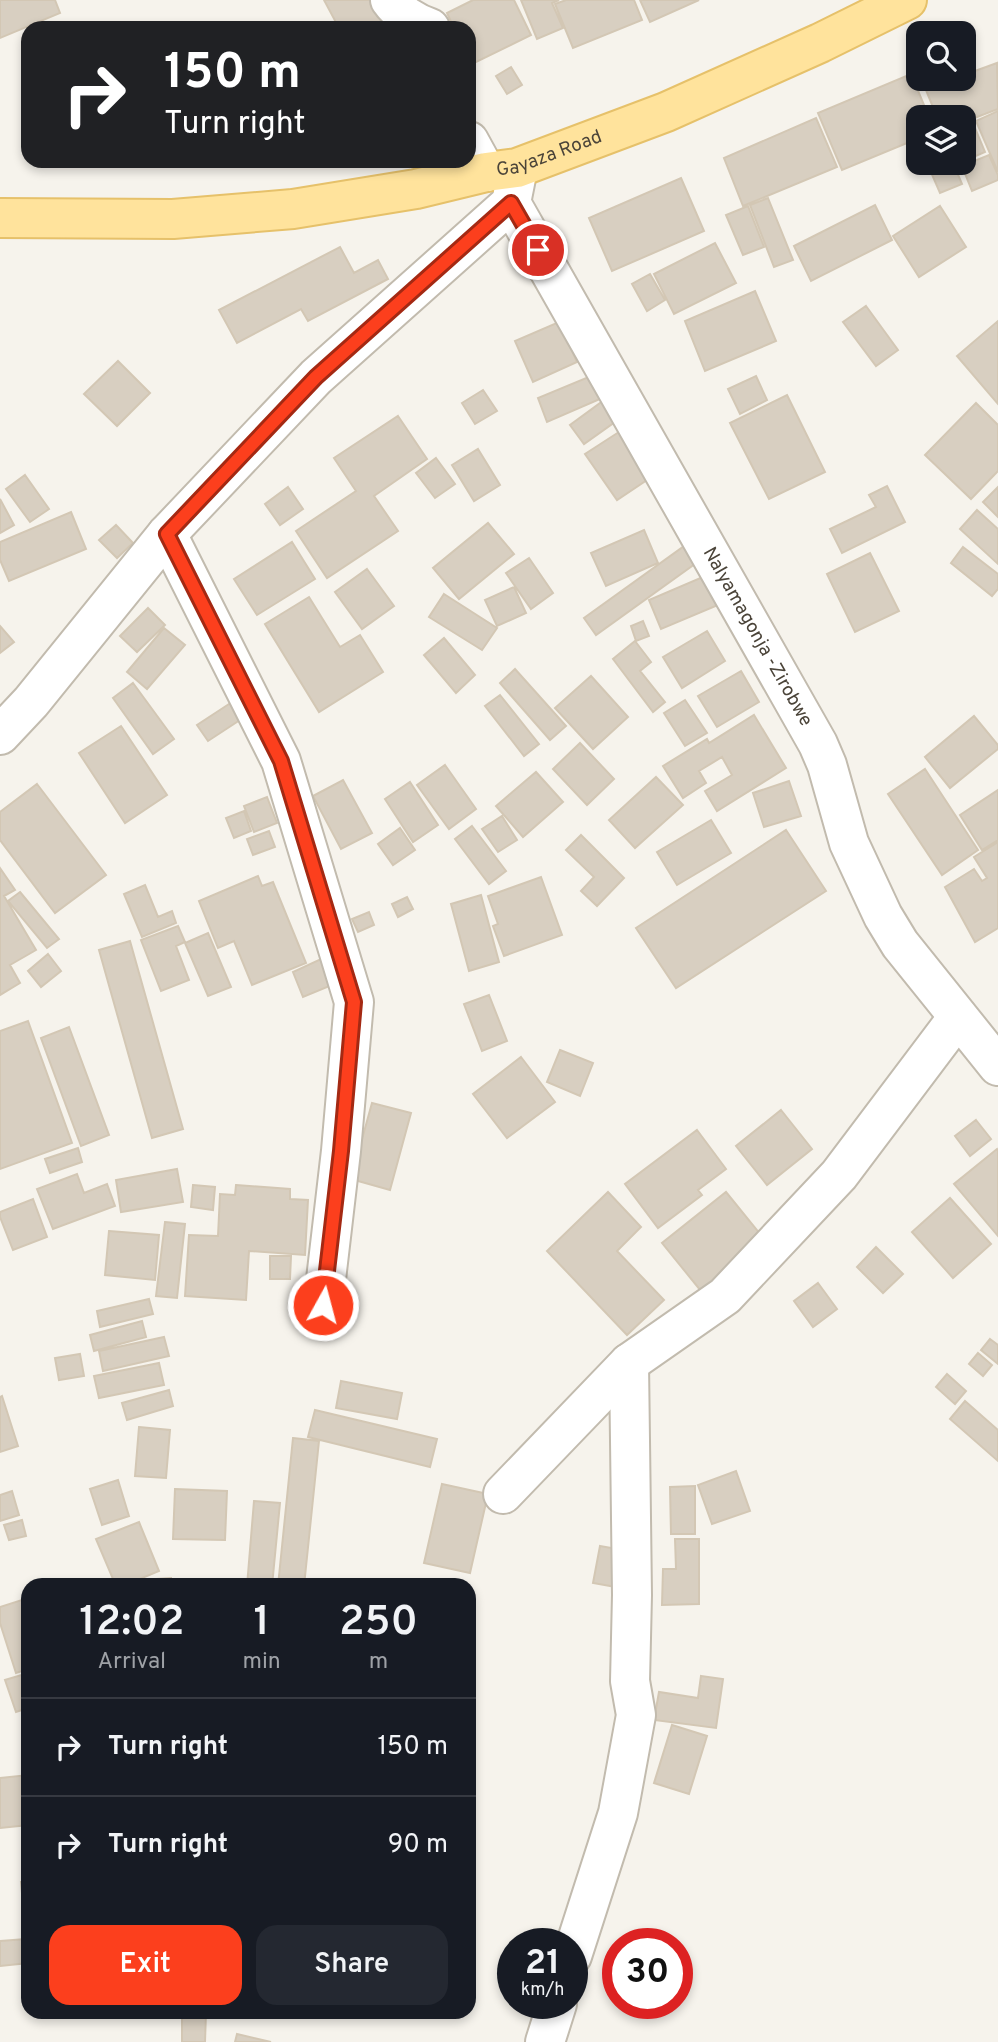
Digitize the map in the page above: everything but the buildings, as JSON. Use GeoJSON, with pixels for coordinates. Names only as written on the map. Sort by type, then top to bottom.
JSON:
{"type":"FeatureCollection","features":[{"type":"Feature","properties":{"kind":"main road","name":"Gayaza Road"},"geometry":{"type":"LineString","coordinates":[[0,218],[173,219],[293,209],[416,189],[496,171],[666,112],[820,43],[907,0]]}},
{"type":"Feature","properties":{"kind":"street"},"geometry":{"type":"LineString","coordinates":[[390,0],[396,8],[415,21]]}},
{"type":"Feature","properties":{"kind":"street"},"geometry":{"type":"LineString","coordinates":[[0,735],[31,702],[167,534],[316,377],[496,171]]}},
{"type":"Feature","properties":{"kind":"street","name":"Nalyamagonja -Zirobwe"},"geometry":{"type":"LineString","coordinates":[[496,171],[818,744],[827,765],[849,843],[883,916],[900,944],[998,1066]]}},
{"type":"Feature","properties":{"kind":"street"},"geometry":{"type":"LineString","coordinates":[[167,534],[281,761],[354,1002],[341,1151],[323,1305]]}},
{"type":"Feature","properties":{"kind":"street"},"geometry":{"type":"LineString","coordinates":[[503,1494],[629,1363],[724,1296],[744,1276],[839,1175],[958,1017]]}},
{"type":"Feature","properties":{"kind":"street"},"geometry":{"type":"LineString","coordinates":[[581,1928],[618,1813],[636,1715],[631,1681],[629,1363]]}},
{"type":"Feature","properties":{"kind":"street"},"geometry":{"type":"LineString","coordinates":[[545,2042],[552,2019]]}},
{"type":"Feature","properties":{"kind":"route"},"geometry":{"type":"LineString","coordinates":[[323,1305],[341,1151],[354,1002],[281,761],[167,534],[316,377],[511,203],[538,250]]}}]}
